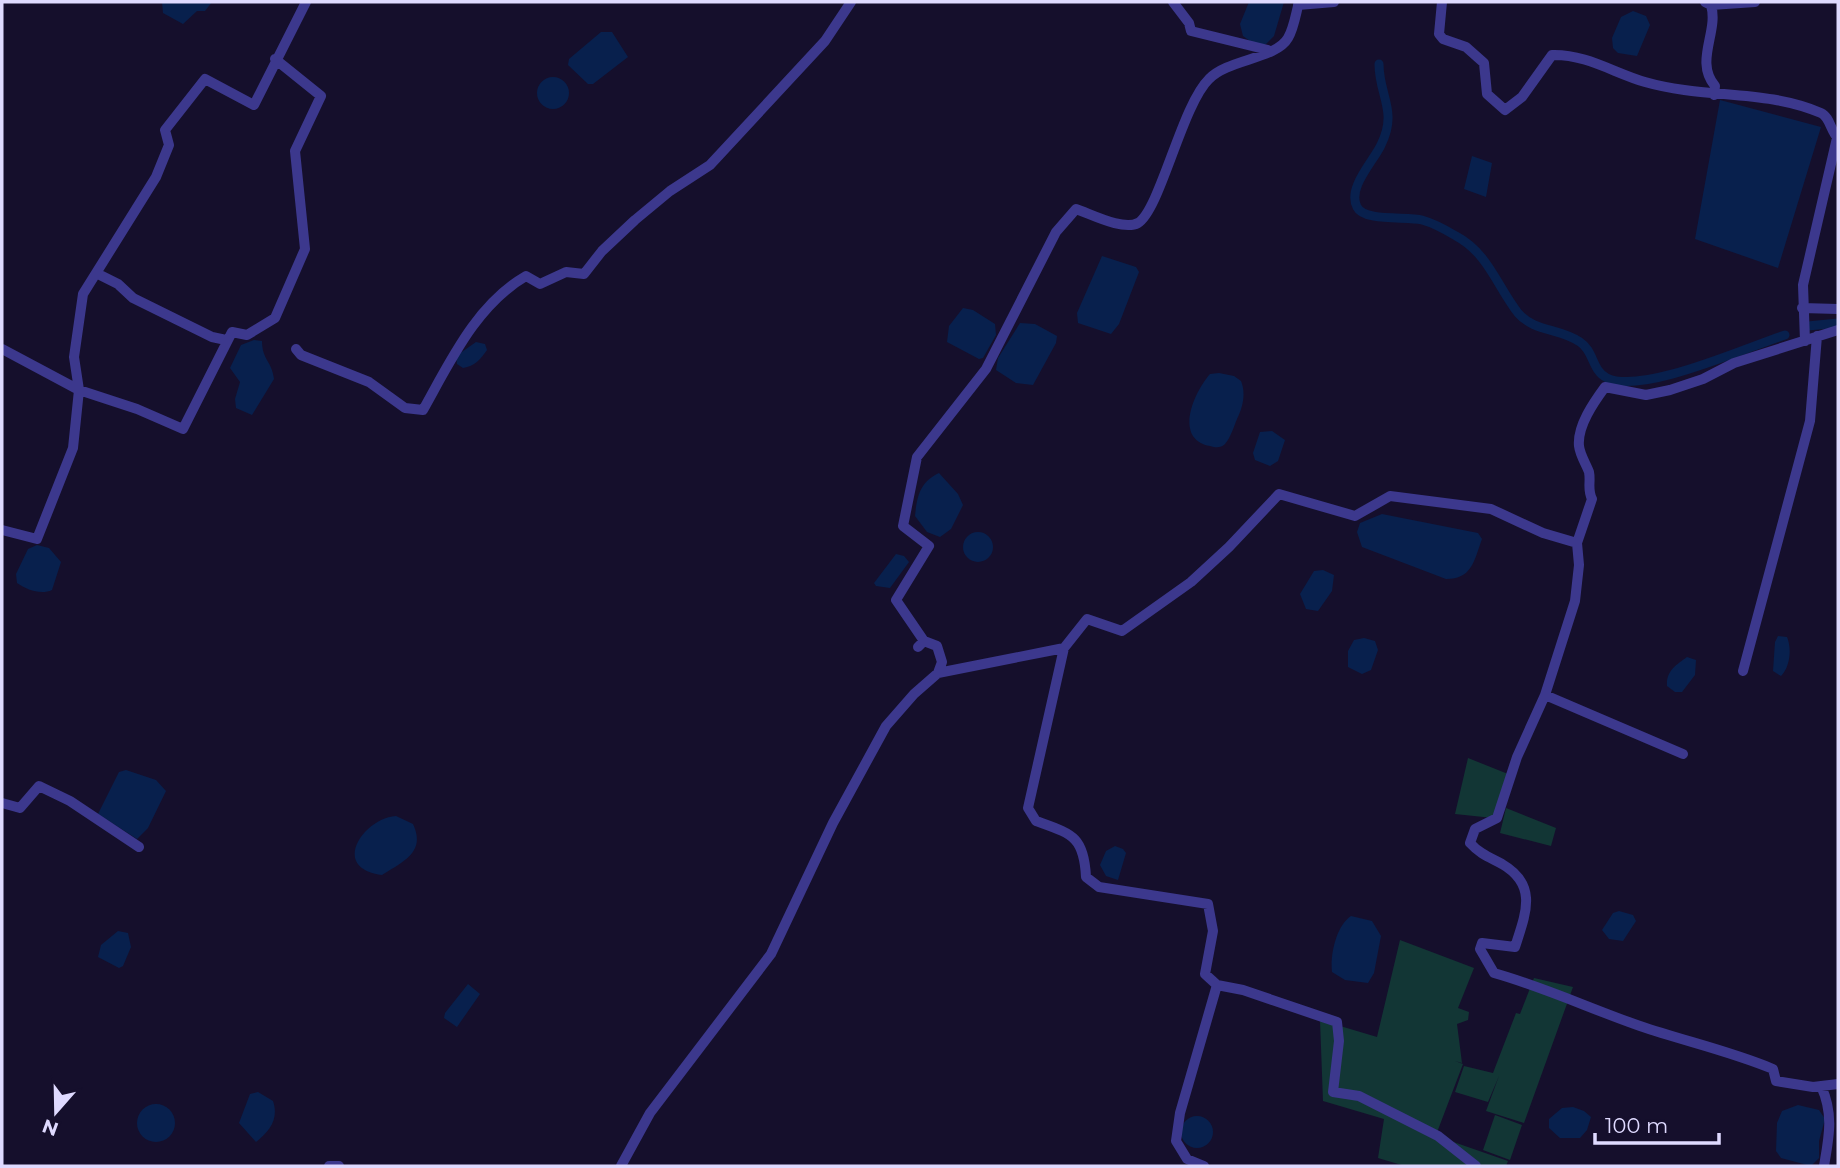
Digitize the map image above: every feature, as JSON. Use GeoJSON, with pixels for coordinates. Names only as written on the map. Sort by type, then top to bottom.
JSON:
{"type":"FeatureCollection","features":[{"type":"Feature","properties":{"kind":"street"},"geometry":{"type":"LineString","coordinates":[[2,530],[37,539],[72,449],[79,390],[74,357],[83,294],[156,177],[169,145],[165,130],[205,79],[254,106],[275,59],[306,2]]}},
{"type":"Feature","properties":{"kind":"street"},"geometry":{"type":"LineString","coordinates":[[296,349],[301,355],[369,382],[405,408],[423,410],[467,333],[499,297],[526,276],[540,284],[566,272],[584,274],[602,251],[635,220],[710,165],[825,41],[851,2]]}},
{"type":"Feature","properties":{"kind":"street"},"geometry":{"type":"LineString","coordinates":[[1173,2],[1189,23],[1191,31],[1269,51],[1277,51],[1288,37],[1299,3],[1334,2]]}},
{"type":"Feature","properties":{"kind":"street"},"geometry":{"type":"LineString","coordinates":[[1442,2],[1439,34],[1443,39],[1466,47],[1483,63],[1487,94],[1505,110],[1522,97],[1552,55],[1567,54],[1643,81],[1714,95],[1764,97],[1802,106],[1825,115],[1837,138],[1825,198],[1807,265],[1802,307],[1805,341]]}},
{"type":"Feature","properties":{"kind":"street"},"geometry":{"type":"LineString","coordinates":[[1714,95],[1715,86],[1709,79],[1706,66],[1714,14],[1708,3],[1755,2]]}},
{"type":"Feature","properties":{"kind":"street"},"geometry":{"type":"LineString","coordinates":[[939,673],[942,662],[937,646],[921,644],[896,600],[929,546],[903,526],[917,457],[986,369],[1056,232],[1076,209],[1124,224],[1136,224],[1143,219],[1149,213],[1183,128],[1209,78],[1269,51]]}},
{"type":"Feature","properties":{"kind":"street"},"geometry":{"type":"LineString","coordinates":[[2,349],[79,390],[136,409],[183,429],[226,340],[232,332],[247,335],[275,318],[305,249],[295,151],[321,96],[275,59]]}},
{"type":"Feature","properties":{"kind":"street"},"geometry":{"type":"LineString","coordinates":[[96,273],[118,284],[133,298],[212,337],[226,340]]}},
{"type":"Feature","properties":{"kind":"street"},"geometry":{"type":"LineString","coordinates":[[1802,307],[1838,309]]}},
{"type":"Feature","properties":{"kind":"street"},"geometry":{"type":"LineString","coordinates":[[1838,330],[1734,363],[1703,379],[1670,390],[1646,395],[1605,387],[1581,432],[1579,446],[1590,476],[1588,491],[1592,499],[1577,543],[1579,565],[1575,601],[1545,695],[1517,757],[1497,818],[1475,828],[1469,843],[1481,855],[1517,873],[1525,883],[1527,895],[1515,947],[1482,943],[1480,949],[1494,973],[1562,994],[1644,1027],[1754,1061],[1773,1069],[1776,1081],[1821,1086],[1838,1084]]}},
{"type":"Feature","properties":{"kind":"street"},"geometry":{"type":"LineString","coordinates":[[1743,671],[1810,421],[1817,336]]}},
{"type":"Feature","properties":{"kind":"street"},"geometry":{"type":"LineString","coordinates":[[1476,1166],[1438,1136],[1359,1096],[1333,1092],[1339,1041],[1336,1022],[1242,990],[1217,985],[1205,974],[1213,931],[1208,904],[1099,887],[1086,877],[1085,851],[1070,833],[1036,821],[1028,808],[1064,648],[1087,619],[1122,631],[1200,573],[1279,494],[1355,516],[1390,496],[1491,509],[1543,533],[1577,543]]}},
{"type":"Feature","properties":{"kind":"street"},"geometry":{"type":"LineString","coordinates":[[621,1166],[650,1113],[771,954],[833,823],[886,726],[914,694],[939,673],[1064,648]]}},
{"type":"Feature","properties":{"kind":"street"},"geometry":{"type":"LineString","coordinates":[[1545,695],[1683,754]]}},
{"type":"Feature","properties":{"kind":"street"},"geometry":{"type":"LineString","coordinates":[[2,803],[20,808],[39,786],[71,801],[139,847]]}},
{"type":"Feature","properties":{"kind":"street"},"geometry":{"type":"LineString","coordinates":[[1205,1166],[1187,1158],[1176,1142],[1180,1113],[1217,985]]}},
{"type":"Feature","properties":{"kind":"street"},"geometry":{"type":"LineString","coordinates":[[1821,1086],[1829,1102],[1831,1127],[1824,1166]]}},
{"type":"Feature","properties":{"kind":"street"},"geometry":{"type":"LineString","coordinates":[[329,1166],[339,1166]]}},
{"type":"Feature","properties":{"kind":"green space"},"geometry":{"type":"Polygon","coordinates":[[[1468,758],[1508,774],[1493,818],[1455,814],[1468,758]]]}},
{"type":"Feature","properties":{"kind":"green space"},"geometry":{"type":"Polygon","coordinates":[[[1506,808],[1556,828],[1551,846],[1500,833],[1506,808]]]}},
{"type":"Feature","properties":{"kind":"green space"},"geometry":{"type":"Polygon","coordinates":[[[1400,940],[1474,968],[1458,1008],[1469,1012],[1468,1020],[1457,1024],[1462,1063],[1455,1061],[1463,1064],[1436,1135],[1422,1131],[1508,1161],[1506,1166],[1405,1166],[1378,1158],[1384,1119],[1323,1101],[1320,1020],[1377,1037],[1400,940]]]}},
{"type":"Feature","properties":{"kind":"green space"},"geometry":{"type":"Polygon","coordinates":[[[1534,978],[1573,987],[1524,1123],[1486,1111],[1499,1076],[1488,1102],[1455,1092],[1464,1066],[1493,1073],[1516,1013],[1520,1014],[1534,978]]]}},
{"type":"Feature","properties":{"kind":"green space"},"geometry":{"type":"Polygon","coordinates":[[[1495,1115],[1522,1125],[1510,1160],[1483,1150],[1495,1115]]]}},
{"type":"Feature","properties":{"kind":"water"},"geometry":{"type":"Polygon","coordinates":[[[162,2],[212,2],[205,11],[197,11],[183,24],[163,13],[162,2]]]}},
{"type":"Feature","properties":{"kind":"water"},"geometry":{"type":"Polygon","coordinates":[[[1249,2],[1284,2],[1274,36],[1266,44],[1254,44],[1243,36],[1240,24],[1249,2]]]}},
{"type":"Feature","properties":{"kind":"water"},"geometry":{"type":"Polygon","coordinates":[[[1633,11],[1646,16],[1650,25],[1637,56],[1618,53],[1613,48],[1612,38],[1621,17],[1633,11]]]}},
{"type":"Feature","properties":{"kind":"water"},"geometry":{"type":"Polygon","coordinates":[[[601,32],[612,32],[628,57],[593,84],[588,84],[568,65],[569,59],[601,32]]]}},
{"type":"Feature","properties":{"kind":"water"},"geometry":{"type":"Polygon","coordinates":[[[553,77],[564,82],[569,93],[564,104],[553,109],[542,104],[537,93],[542,82],[553,77]]]}},
{"type":"Feature","properties":{"kind":"water"},"geometry":{"type":"Polygon","coordinates":[[[1720,100],[1821,127],[1778,268],[1695,239],[1720,100]]]}},
{"type":"Feature","properties":{"kind":"water"},"geometry":{"type":"Polygon","coordinates":[[[1472,156],[1492,163],[1486,197],[1464,189],[1472,156]]]}},
{"type":"Feature","properties":{"kind":"water"},"geometry":{"type":"Polygon","coordinates":[[[1102,256],[1136,267],[1139,272],[1119,324],[1111,334],[1078,323],[1077,313],[1102,256]]]}},
{"type":"Feature","properties":{"kind":"water"},"geometry":{"type":"Polygon","coordinates":[[[963,308],[973,310],[995,324],[996,335],[983,358],[979,359],[947,342],[949,326],[963,308]]]}},
{"type":"Feature","properties":{"kind":"water"},"geometry":{"type":"Polygon","coordinates":[[[1020,323],[1035,324],[1057,336],[1056,343],[1033,385],[1016,383],[996,370],[998,358],[1020,323]]]}},
{"type":"Feature","properties":{"kind":"water"},"geometry":{"type":"Polygon","coordinates":[[[254,340],[262,341],[274,379],[252,415],[236,408],[235,399],[240,382],[230,368],[241,345],[254,340]]]}},
{"type":"Feature","properties":{"kind":"water"},"geometry":{"type":"Polygon","coordinates":[[[476,342],[485,344],[487,350],[477,362],[463,368],[457,364],[456,356],[476,342]]]}},
{"type":"Feature","properties":{"kind":"water"},"geometry":{"type":"Polygon","coordinates":[[[1210,374],[1234,376],[1241,381],[1244,395],[1241,410],[1229,438],[1223,445],[1216,447],[1199,442],[1192,434],[1190,414],[1204,382],[1210,374]]]}},
{"type":"Feature","properties":{"kind":"water"},"geometry":{"type":"Polygon","coordinates":[[[1272,431],[1285,440],[1278,461],[1270,466],[1255,460],[1253,453],[1260,432],[1272,431]]]}},
{"type":"Feature","properties":{"kind":"water"},"geometry":{"type":"Polygon","coordinates":[[[939,473],[958,494],[963,505],[951,529],[940,537],[927,532],[915,516],[921,490],[939,473]]]}},
{"type":"Feature","properties":{"kind":"water"},"geometry":{"type":"Polygon","coordinates":[[[1382,514],[1478,533],[1482,539],[1471,567],[1461,576],[1446,579],[1362,547],[1357,532],[1360,523],[1382,514]]]}},
{"type":"Feature","properties":{"kind":"water"},"geometry":{"type":"Polygon","coordinates":[[[978,532],[989,536],[993,547],[989,558],[978,562],[967,558],[963,547],[967,536],[978,532]]]}},
{"type":"Feature","properties":{"kind":"water"},"geometry":{"type":"Polygon","coordinates":[[[37,545],[49,548],[61,562],[52,590],[34,591],[17,583],[16,574],[28,549],[37,545]]]}},
{"type":"Feature","properties":{"kind":"water"},"geometry":{"type":"Polygon","coordinates":[[[896,554],[904,556],[909,562],[890,588],[876,586],[874,583],[896,554]]]}},
{"type":"Feature","properties":{"kind":"water"},"geometry":{"type":"Polygon","coordinates":[[[1323,570],[1334,575],[1332,591],[1318,611],[1306,609],[1300,594],[1314,571],[1323,570]]]}},
{"type":"Feature","properties":{"kind":"water"},"geometry":{"type":"Polygon","coordinates":[[[1778,636],[1787,637],[1789,647],[1788,663],[1781,676],[1773,671],[1775,642],[1778,636]]]}},
{"type":"Feature","properties":{"kind":"water"},"geometry":{"type":"Polygon","coordinates":[[[1364,638],[1375,641],[1378,650],[1371,670],[1362,674],[1348,667],[1348,651],[1354,640],[1364,638]]]}},
{"type":"Feature","properties":{"kind":"water"},"geometry":{"type":"Polygon","coordinates":[[[1687,657],[1696,660],[1695,675],[1682,692],[1675,692],[1667,686],[1668,676],[1672,669],[1687,657]]]}},
{"type":"Feature","properties":{"kind":"water"},"geometry":{"type":"Polygon","coordinates":[[[126,770],[156,780],[166,791],[148,828],[137,839],[98,814],[119,772],[126,770]]]}},
{"type":"Feature","properties":{"kind":"water"},"geometry":{"type":"Polygon","coordinates":[[[396,816],[413,824],[417,842],[415,849],[405,860],[382,875],[366,871],[357,863],[357,844],[373,825],[396,816]]]}},
{"type":"Feature","properties":{"kind":"water"},"geometry":{"type":"Polygon","coordinates":[[[1115,846],[1126,853],[1118,880],[1106,876],[1100,865],[1106,851],[1115,846]]]}},
{"type":"Feature","properties":{"kind":"water"},"geometry":{"type":"Polygon","coordinates":[[[1619,911],[1633,915],[1636,921],[1623,941],[1609,939],[1602,930],[1613,913],[1619,911]]]}},
{"type":"Feature","properties":{"kind":"water"},"geometry":{"type":"Polygon","coordinates":[[[1351,916],[1372,921],[1381,936],[1374,973],[1368,983],[1345,980],[1332,972],[1335,941],[1341,927],[1351,916]]]}},
{"type":"Feature","properties":{"kind":"water"},"geometry":{"type":"Polygon","coordinates":[[[118,931],[128,933],[131,947],[123,966],[119,968],[98,957],[101,945],[118,931]]]}},
{"type":"Feature","properties":{"kind":"water"},"geometry":{"type":"Polygon","coordinates":[[[468,984],[480,994],[457,1027],[444,1018],[445,1013],[468,984]]]}},
{"type":"Feature","properties":{"kind":"water"},"geometry":{"type":"Polygon","coordinates":[[[258,1092],[273,1101],[275,1113],[269,1129],[256,1142],[239,1123],[250,1094],[258,1092]]]}},
{"type":"Feature","properties":{"kind":"water"},"geometry":{"type":"Polygon","coordinates":[[[156,1104],[169,1110],[175,1123],[169,1136],[156,1142],[143,1136],[137,1123],[143,1110],[156,1104]]]}},
{"type":"Feature","properties":{"kind":"water"},"geometry":{"type":"Polygon","coordinates":[[[1798,1105],[1819,1110],[1825,1119],[1819,1141],[1819,1158],[1811,1166],[1781,1158],[1776,1151],[1777,1123],[1782,1111],[1798,1105]]]}},
{"type":"Feature","properties":{"kind":"water"},"geometry":{"type":"Polygon","coordinates":[[[1573,1107],[1591,1117],[1587,1130],[1580,1138],[1560,1138],[1549,1128],[1549,1119],[1562,1108],[1573,1107]]]}},
{"type":"Feature","properties":{"kind":"water"},"geometry":{"type":"Polygon","coordinates":[[[1197,1116],[1208,1121],[1213,1132],[1208,1143],[1197,1148],[1186,1143],[1181,1132],[1186,1121],[1197,1116]]]}},
{"type":"Feature","properties":{"kind":"waterway"},"geometry":{"type":"LineString","coordinates":[[1379,64],[1388,122],[1381,145],[1362,175],[1355,192],[1357,207],[1361,212],[1377,217],[1426,221],[1467,243],[1484,261],[1524,319],[1580,342],[1588,350],[1602,375],[1623,382],[1669,375],[1785,335]]}},
{"type":"Feature","properties":{"kind":"waterway"},"geometry":{"type":"LineString","coordinates":[[1808,326],[1838,323]]}}]}
